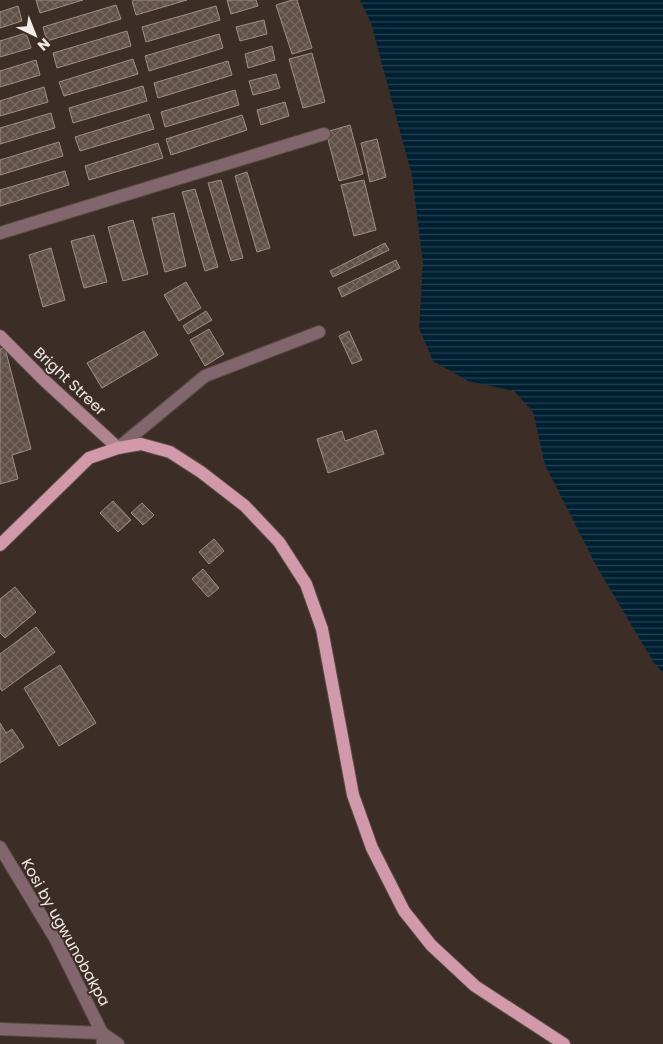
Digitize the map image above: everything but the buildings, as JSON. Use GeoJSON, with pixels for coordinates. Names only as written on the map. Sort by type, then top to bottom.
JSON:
{"type":"FeatureCollection","features":[{"type":"Feature","properties":{"kind":"main road","name":"Bright Streer"},"geometry":{"type":"LineString","coordinates":[[0,336],[45,381],[118,448]]}},
{"type":"Feature","properties":{"kind":"main road"},"geometry":{"type":"LineString","coordinates":[[0,545],[89,458],[118,448],[141,444],[170,452],[201,472],[244,506],[279,542],[306,584],[322,629],[354,795],[372,848],[404,911],[431,945],[475,986],[564,1044]]}},
{"type":"Feature","properties":{"kind":"street"},"geometry":{"type":"LineString","coordinates":[[0,233],[324,134]]}},
{"type":"Feature","properties":{"kind":"street"},"geometry":{"type":"LineString","coordinates":[[118,448],[205,376],[319,332]]}},
{"type":"Feature","properties":{"kind":"street","name":"Kosi by ugwunobakpa"},"geometry":{"type":"LineString","coordinates":[[0,847],[56,940],[103,1038]]}},
{"type":"Feature","properties":{"kind":"street"},"geometry":{"type":"LineString","coordinates":[[0,1029],[103,1038],[118,1044]]}},
{"type":"Feature","properties":{"kind":"water"},"geometry":{"type":"Polygon","coordinates":[[[360,0],[663,0],[663,673],[654,663],[598,569],[545,465],[533,412],[514,391],[468,381],[433,361],[419,328],[423,263],[412,176],[371,23],[360,0]]]}}]}
